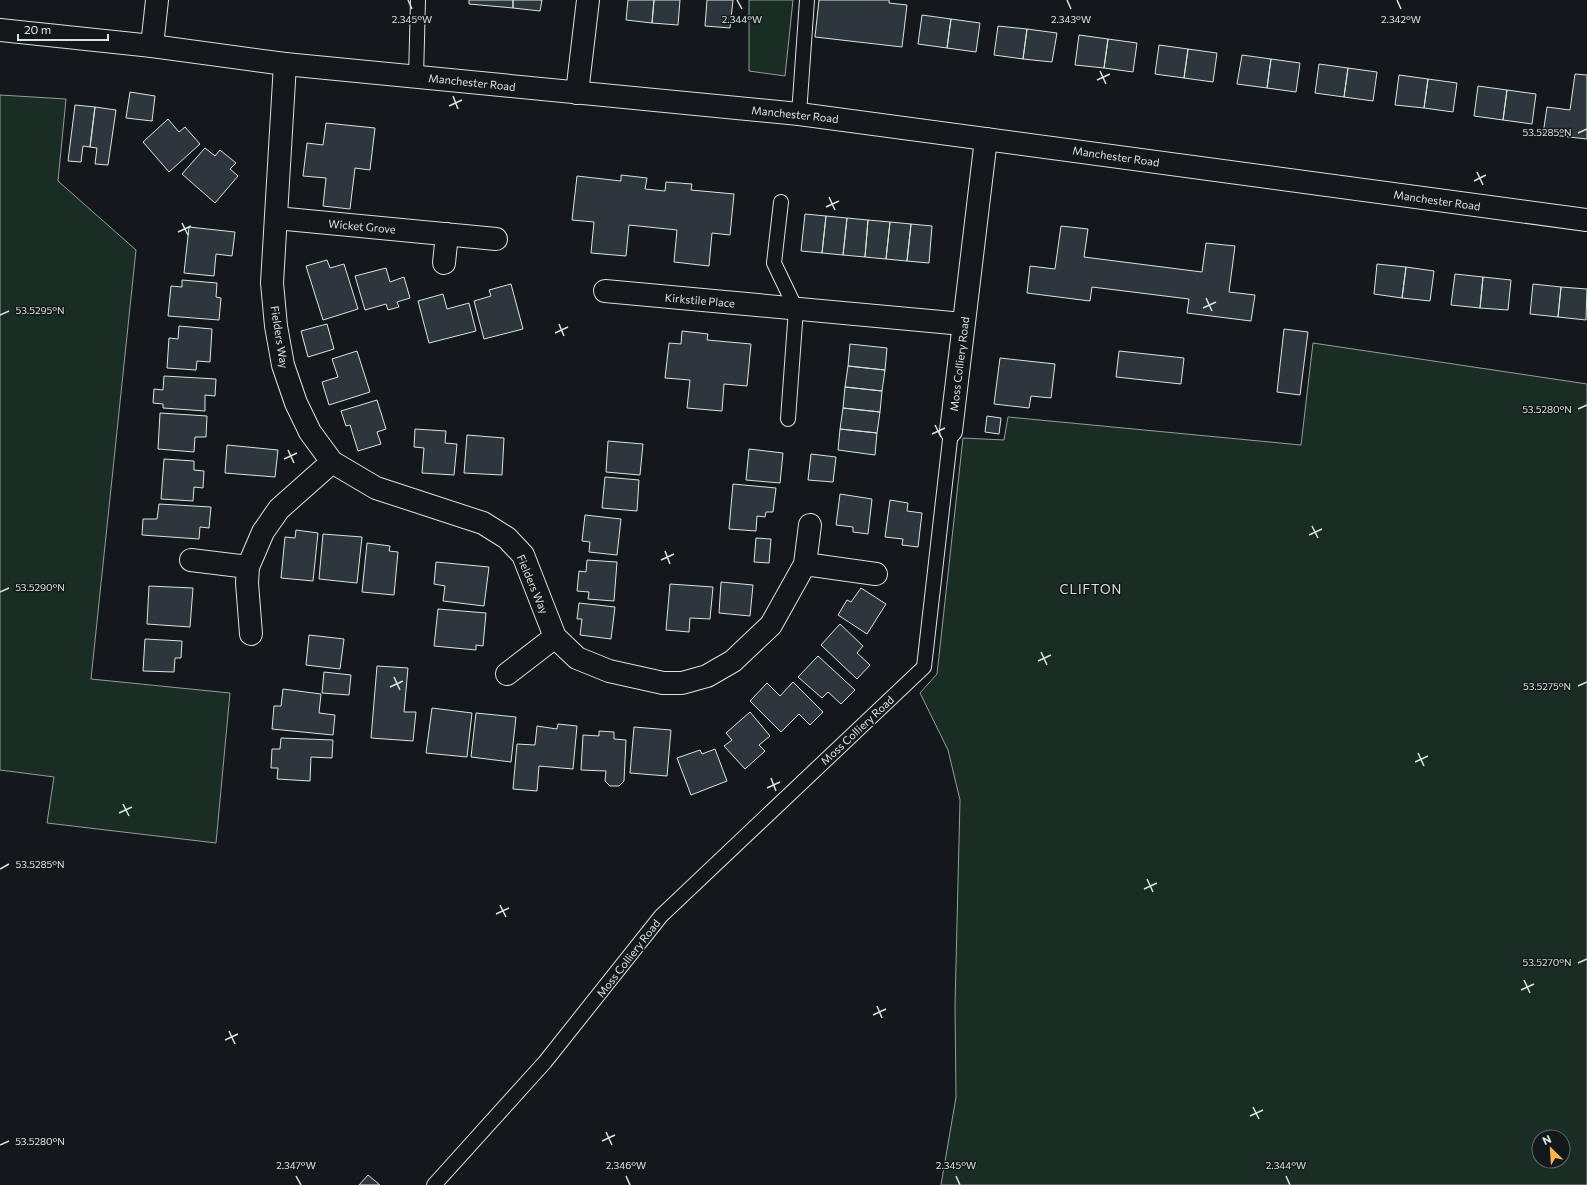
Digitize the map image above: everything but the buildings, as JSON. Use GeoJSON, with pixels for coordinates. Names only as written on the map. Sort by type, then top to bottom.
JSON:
{"type":"FeatureCollection","features":[{"type":"Feature","properties":{"kind":"street"},"geometry":{"type":"LineString","coordinates":[[152,46],[157,0]]}},
{"type":"Feature","properties":{"kind":"street"},"geometry":{"type":"LineString","coordinates":[[577,93],[588,0]]}},
{"type":"Feature","properties":{"kind":"street","name":"Manchester Road"},"geometry":{"type":"LineString","coordinates":[[0,30],[152,46],[285,64],[799,114],[1587,220]]}},
{"type":"Feature","properties":{"kind":"street","name":"Fielders Way"},"geometry":{"type":"LineString","coordinates":[[285,64],[272,283],[276,326],[283,365],[296,402],[310,432],[332,462],[376,488],[483,523],[507,538],[523,555],[555,637],[577,658],[609,672],[663,683],[682,683],[707,676],[733,661],[771,625],[805,564],[810,525]]}},
{"type":"Feature","properties":{"kind":"street","name":"Moss Colliery Road"},"geometry":{"type":"LineString","coordinates":[[951,431],[986,139]]}},
{"type":"Feature","properties":{"kind":"street","name":"Wicket Grove"},"geometry":{"type":"LineString","coordinates":[[276,218],[496,239]]}},
{"type":"Feature","properties":{"kind":"street"},"geometry":{"type":"LineString","coordinates":[[444,263],[447,234]]}},
{"type":"Feature","properties":{"kind":"street","name":"Kirkstile Place"},"geometry":{"type":"LineString","coordinates":[[605,291],[963,324]]}},
{"type":"Feature","properties":{"kind":"street"},"geometry":{"type":"LineString","coordinates":[[251,634],[247,583],[248,567],[262,532],[278,509],[332,462]]}},
{"type":"Feature","properties":{"kind":"street"},"geometry":{"type":"LineString","coordinates":[[190,560],[248,567]]}},
{"type":"Feature","properties":{"kind":"street"},"geometry":{"type":"LineString","coordinates":[[805,564],[876,574]]}},
{"type":"Feature","properties":{"kind":"street"},"geometry":{"type":"LineString","coordinates":[[508,674],[555,637]]}},
{"type":"Feature","properties":{"kind":"lane"},"geometry":{"type":"LineString","coordinates":[[416,77],[418,0]]}},
{"type":"Feature","properties":{"kind":"lane"},"geometry":{"type":"LineString","coordinates":[[799,114],[807,0]]}},
{"type":"Feature","properties":{"kind":"lane"},"geometry":{"type":"LineString","coordinates":[[781,202],[774,263],[796,308],[788,419]]}},
{"type":"Feature","properties":{"kind":"lane","name":"Moss Colliery Road"},"geometry":{"type":"LineString","coordinates":[[434,1185],[545,1062],[661,916],[924,667],[951,431]]}},
{"type":"Feature","properties":{"kind":"green space"},"geometry":{"type":"Polygon","coordinates":[[[749,0],[793,0],[785,76],[749,71],[749,0]]]}},
{"type":"Feature","properties":{"kind":"green space"},"geometry":{"type":"Polygon","coordinates":[[[0,95],[66,99],[58,181],[136,250],[91,679],[230,693],[216,843],[47,823],[54,777],[0,770],[0,95]]]}},
{"type":"Feature","properties":{"kind":"green space"},"geometry":{"type":"Polygon","coordinates":[[[1313,343],[1587,384],[1587,1185],[941,1185],[956,1097],[955,1005],[960,800],[948,750],[920,693],[937,674],[963,438],[1004,440],[1008,417],[1301,445],[1313,343]]]}},
{"type":"Feature","properties":{"kind":"district","name":"CLIFTON"},"geometry":{"type":"Point","coordinates":[1091,589]}}]}
